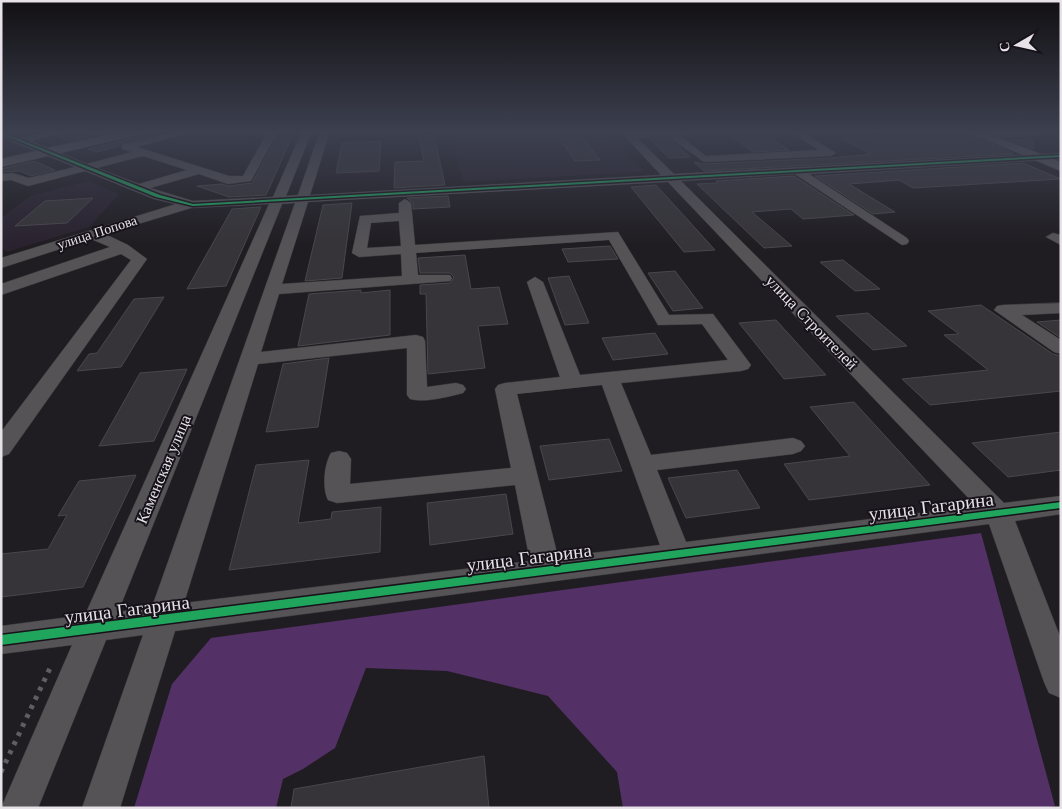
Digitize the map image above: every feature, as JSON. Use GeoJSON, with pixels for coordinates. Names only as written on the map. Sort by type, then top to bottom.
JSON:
{"type":"FeatureCollection","features":[{"type":"Feature","properties":{"kind":"street"},"geometry":{"type":"LineString","coordinates":[[1,178],[12,176],[28,182],[79,169]]}},
{"type":"Feature","properties":{"kind":"street"},"geometry":{"type":"LineString","coordinates":[[90,169],[158,196],[193,205],[823,169]]}},
{"type":"Feature","properties":{"kind":"street"},"geometry":{"type":"LineString","coordinates":[[191,169],[228,180],[248,180],[254,169]]}},
{"type":"Feature","properties":{"kind":"street","name":"Каменская улица"},"geometry":{"type":"LineString","coordinates":[[19,808],[277,200],[293,169]]}},
{"type":"Feature","properties":{"kind":"street"},"geometry":{"type":"LineString","coordinates":[[101,808],[304,199],[308,169]]}},
{"type":"Feature","properties":{"kind":"street","name":"улица Строителей"},"geometry":{"type":"LineString","coordinates":[[662,169],[999,514]]}},
{"type":"Feature","properties":{"kind":"street"},"geometry":{"type":"LineString","coordinates":[[800,170],[902,241]]}},
{"type":"Feature","properties":{"kind":"street"},"geometry":{"type":"LineString","coordinates":[[138,188],[198,171]]}},
{"type":"Feature","properties":{"kind":"street"},"geometry":{"type":"LineString","coordinates":[[403,193],[407,216],[410,280]]}},
{"type":"Feature","properties":{"kind":"street"},"geometry":{"type":"LineString","coordinates":[[150,215],[162,202],[158,196]]}},
{"type":"Feature","properties":{"kind":"street","name":"улица Попова"},"geometry":{"type":"LineString","coordinates":[[4,261],[150,215],[193,205]]}},
{"type":"Feature","properties":{"kind":"street"},"geometry":{"type":"LineString","coordinates":[[407,216],[365,219],[359,253],[613,235],[664,321],[707,318],[741,365],[505,389],[547,572]]}},
{"type":"Feature","properties":{"kind":"street"},"geometry":{"type":"LineString","coordinates":[[1,449],[139,259],[123,248],[93,234]]}},
{"type":"Feature","properties":{"kind":"street"},"geometry":{"type":"LineString","coordinates":[[1,290],[123,248]]}},
{"type":"Feature","properties":{"kind":"street"},"geometry":{"type":"LineString","coordinates":[[273,290],[444,278]]}},
{"type":"Feature","properties":{"kind":"street"},"geometry":{"type":"LineString","coordinates":[[535,282],[572,382]]}},
{"type":"Feature","properties":{"kind":"street"},"geometry":{"type":"LineString","coordinates":[[1061,308],[1003,310],[1061,348]]}},
{"type":"Feature","properties":{"kind":"street"},"geometry":{"type":"LineString","coordinates":[[250,360],[416,342],[416,395],[456,389]]}},
{"type":"Feature","properties":{"kind":"street"},"geometry":{"type":"LineString","coordinates":[[609,378],[678,555]]}},
{"type":"Feature","properties":{"kind":"street"},"geometry":{"type":"LineString","coordinates":[[642,464],[793,446]]}},
{"type":"Feature","properties":{"kind":"street"},"geometry":{"type":"LineString","coordinates":[[339,459],[337,494],[525,475]]}},
{"type":"Feature","properties":{"kind":"street","name":"улица Гагарина"},"geometry":{"type":"LineString","coordinates":[[1,640],[164,621],[1061,505]]}},
{"type":"Feature","properties":{"kind":"street"},"geometry":{"type":"LineString","coordinates":[[999,514],[1061,682]]}},
{"type":"Feature","properties":{"kind":"path"},"geometry":{"type":"LineString","coordinates":[[1,772],[66,633]]}},
{"type":"Feature","properties":{"kind":"shaded area"},"geometry":{"type":"Polygon","coordinates":[[[460,169],[642,169],[645,172],[463,182],[460,169]]]}},
{"type":"Feature","properties":{"kind":"shaded area"},"geometry":{"type":"Polygon","coordinates":[[[89,181],[119,194],[89,227],[7,252],[1,248],[1,218],[30,196],[89,181]]]}},
{"type":"Feature","properties":{"kind":"shaded area"},"geometry":{"type":"Polygon","coordinates":[[[981,533],[1055,806],[1042,808],[623,808],[617,772],[548,696],[447,671],[366,668],[335,748],[303,769],[283,779],[276,808],[134,808],[172,684],[211,638],[981,533]]]}},
{"type":"Feature","properties":{"kind":"building"},"geometry":{"type":"Polygon","coordinates":[[[1,169],[55,170],[31,176],[20,171],[1,172],[1,169]]]}},
{"type":"Feature","properties":{"kind":"building"},"geometry":{"type":"Polygon","coordinates":[[[260,169],[278,169],[266,195],[229,197],[197,186],[222,184],[228,186],[252,183],[260,169]]]}},
{"type":"Feature","properties":{"kind":"building"},"geometry":{"type":"Polygon","coordinates":[[[337,169],[379,169],[379,171],[336,173],[337,169]]]}},
{"type":"Feature","properties":{"kind":"building"},"geometry":{"type":"Polygon","coordinates":[[[395,169],[441,169],[445,185],[394,188],[395,169]]]}},
{"type":"Feature","properties":{"kind":"building"},"geometry":{"type":"Polygon","coordinates":[[[702,169],[745,169],[704,171],[702,169]]]}},
{"type":"Feature","properties":{"kind":"building"},"geometry":{"type":"Polygon","coordinates":[[[931,169],[1037,169],[1061,179],[913,188],[899,180],[849,184],[895,212],[873,214],[815,176],[931,169]]]}},
{"type":"Feature","properties":{"kind":"building"},"geometry":{"type":"Polygon","coordinates":[[[794,176],[854,215],[803,219],[791,209],[752,212],[792,246],[764,248],[697,184],[718,183],[716,181],[794,176]]]}},
{"type":"Feature","properties":{"kind":"building"},"geometry":{"type":"Polygon","coordinates":[[[656,185],[715,250],[684,252],[631,187],[656,185]]]}},
{"type":"Feature","properties":{"kind":"building"},"geometry":{"type":"Polygon","coordinates":[[[448,196],[450,207],[413,209],[413,203],[407,198],[448,196]]]}},
{"type":"Feature","properties":{"kind":"building"},"geometry":{"type":"Polygon","coordinates":[[[93,198],[67,223],[15,226],[45,201],[93,198]]]}},
{"type":"Feature","properties":{"kind":"building"},"geometry":{"type":"Polygon","coordinates":[[[352,203],[342,278],[305,281],[323,205],[352,203]]]}},
{"type":"Feature","properties":{"kind":"building"},"geometry":{"type":"Polygon","coordinates":[[[261,207],[226,286],[187,289],[232,209],[261,207]]]}},
{"type":"Feature","properties":{"kind":"building"},"geometry":{"type":"Polygon","coordinates":[[[610,246],[618,259],[568,262],[562,249],[610,246]]]}},
{"type":"Feature","properties":{"kind":"building"},"geometry":{"type":"Polygon","coordinates":[[[465,255],[471,289],[499,287],[508,324],[478,326],[485,368],[428,374],[426,294],[420,294],[420,285],[450,283],[454,277],[450,273],[420,273],[418,258],[465,255]]]}},
{"type":"Feature","properties":{"kind":"building"},"geometry":{"type":"Polygon","coordinates":[[[843,260],[880,289],[855,291],[820,262],[843,260]]]}},
{"type":"Feature","properties":{"kind":"building"},"geometry":{"type":"Polygon","coordinates":[[[675,271],[703,308],[673,311],[648,273],[675,271]]]}},
{"type":"Feature","properties":{"kind":"building"},"geometry":{"type":"Polygon","coordinates":[[[569,276],[589,323],[565,325],[548,278],[569,276]]]}},
{"type":"Feature","properties":{"kind":"building"},"geometry":{"type":"Polygon","coordinates":[[[361,290],[361,293],[390,290],[390,335],[298,346],[309,294],[361,290]]]}},
{"type":"Feature","properties":{"kind":"building"},"geometry":{"type":"Polygon","coordinates":[[[164,297],[121,367],[77,371],[89,354],[97,353],[134,299],[164,297]]]}},
{"type":"Feature","properties":{"kind":"building"},"geometry":{"type":"Polygon","coordinates":[[[981,305],[1053,354],[1061,356],[1061,391],[930,405],[902,379],[988,370],[944,335],[959,334],[928,311],[981,305]]]}},
{"type":"Feature","properties":{"kind":"building"},"geometry":{"type":"Polygon","coordinates":[[[868,313],[907,346],[873,350],[836,316],[868,313]]]}},
{"type":"Feature","properties":{"kind":"building"},"geometry":{"type":"Polygon","coordinates":[[[776,320],[826,375],[784,379],[739,323],[776,320]]]}},
{"type":"Feature","properties":{"kind":"building"},"geometry":{"type":"Polygon","coordinates":[[[1061,320],[1061,338],[1037,322],[1061,320]]]}},
{"type":"Feature","properties":{"kind":"building"},"geometry":{"type":"Polygon","coordinates":[[[655,333],[668,354],[613,360],[602,338],[655,333]]]}},
{"type":"Feature","properties":{"kind":"building"},"geometry":{"type":"Polygon","coordinates":[[[329,358],[318,427],[266,432],[283,364],[329,358]]]}},
{"type":"Feature","properties":{"kind":"building"},"geometry":{"type":"Polygon","coordinates":[[[187,369],[154,441],[99,446],[140,373],[187,369]]]}},
{"type":"Feature","properties":{"kind":"building"},"geometry":{"type":"Polygon","coordinates":[[[854,402],[930,485],[809,500],[784,464],[850,456],[810,407],[854,402]]]}},
{"type":"Feature","properties":{"kind":"building"},"geometry":{"type":"Polygon","coordinates":[[[1061,432],[1061,470],[1008,477],[972,443],[1061,432]]]}},
{"type":"Feature","properties":{"kind":"building"},"geometry":{"type":"Polygon","coordinates":[[[609,439],[622,471],[549,480],[540,446],[609,439]]]}},
{"type":"Feature","properties":{"kind":"building"},"geometry":{"type":"Polygon","coordinates":[[[309,460],[298,523],[331,519],[332,512],[381,507],[380,552],[229,570],[256,465],[309,460]]]}},
{"type":"Feature","properties":{"kind":"building"},"geometry":{"type":"Polygon","coordinates":[[[737,470],[760,508],[686,518],[668,478],[737,470]]]}},
{"type":"Feature","properties":{"kind":"building"},"geometry":{"type":"Polygon","coordinates":[[[136,475],[83,587],[1,597],[1,554],[48,549],[67,515],[58,516],[79,481],[136,475]]]}},
{"type":"Feature","properties":{"kind":"building"},"geometry":{"type":"Polygon","coordinates":[[[506,494],[513,534],[430,545],[427,503],[506,494]]]}},
{"type":"Feature","properties":{"kind":"building"},"geometry":{"type":"Polygon","coordinates":[[[484,756],[489,808],[291,808],[294,789],[484,756]]]}},
{"type":"Feature","properties":{"kind":"cycle path"},"geometry":{"type":"LineString","coordinates":[[90,169],[158,196],[193,205],[835,169]]}},
{"type":"Feature","properties":{"kind":"cycle path"},"geometry":{"type":"LineString","coordinates":[[1,640],[1061,505]]}}]}
